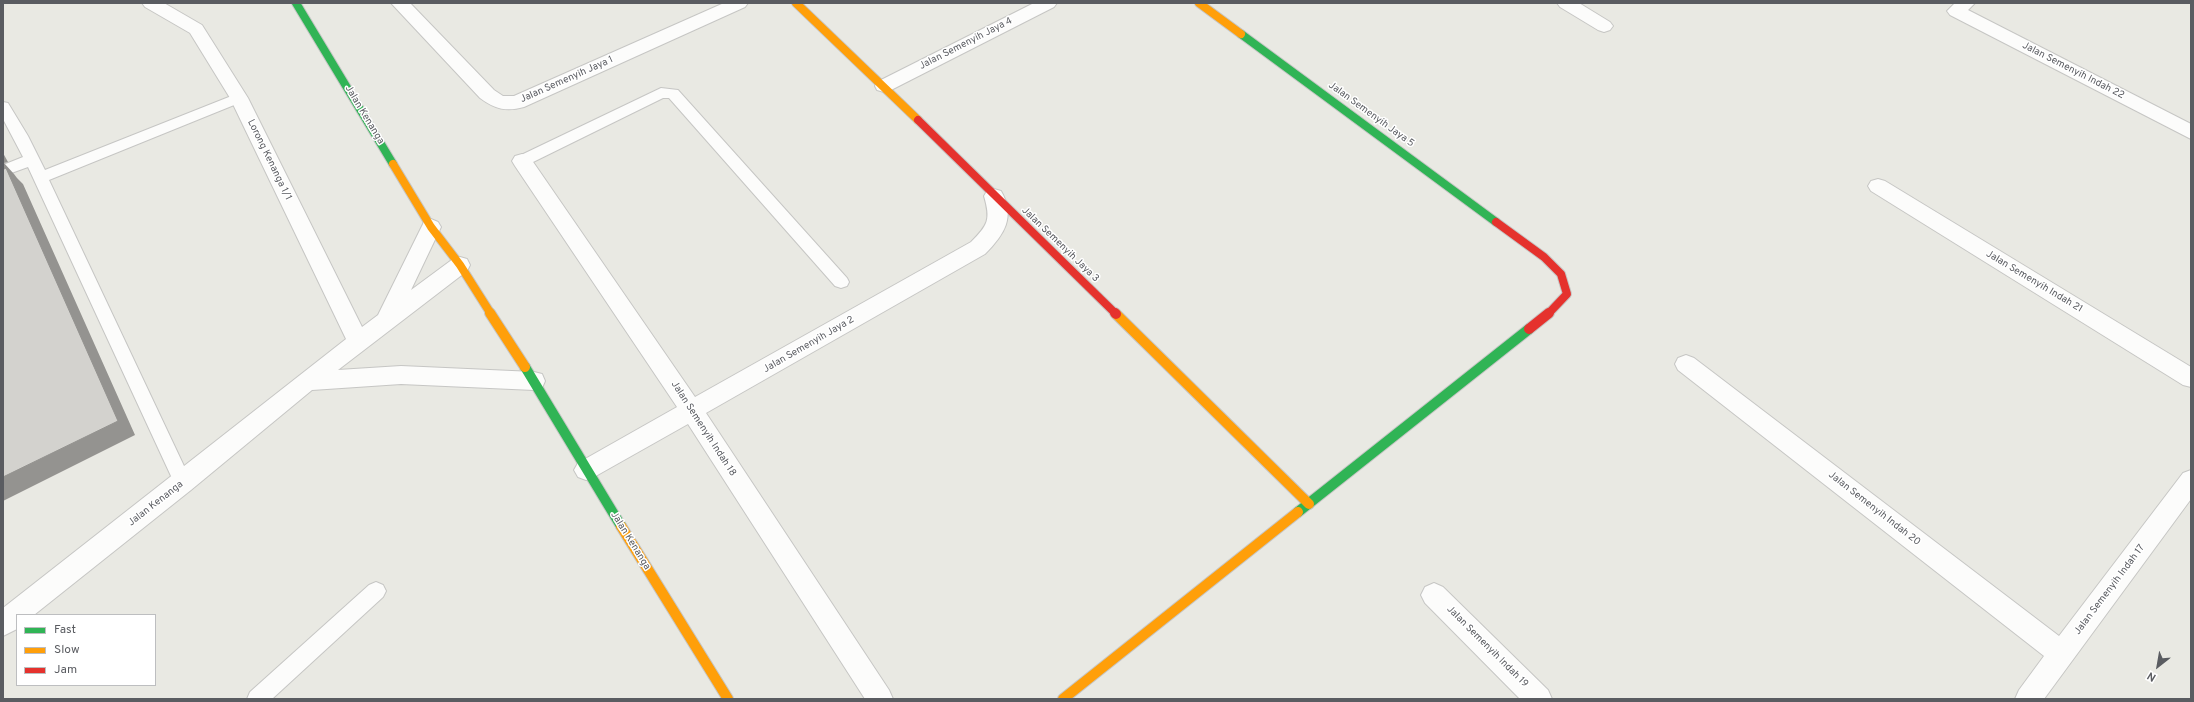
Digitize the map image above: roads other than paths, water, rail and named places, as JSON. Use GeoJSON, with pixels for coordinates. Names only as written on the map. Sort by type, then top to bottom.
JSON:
{"type":"FeatureCollection","features":[{"type":"Feature","properties":{"kind":"street","name":"Lorong Kenanga 1/1"},"geometry":{"type":"LineString","coordinates":[[152,3],[196,29],[239,98],[358,341]]}},
{"type":"Feature","properties":{"kind":"street","name":"Jalan Kenanga"},"geometry":{"type":"LineString","coordinates":[[296,3],[432,227],[460,265],[534,381],[586,470],[728,699]]}},
{"type":"Feature","properties":{"kind":"street","name":"Jalan Semenyih Jaya 1"},"geometry":{"type":"LineString","coordinates":[[400,3],[487,94],[499,103],[517,102],[739,3]]}},
{"type":"Feature","properties":{"kind":"street","name":"Jalan Semenyih Jaya 3"},"geometry":{"type":"LineString","coordinates":[[796,3],[884,86],[994,196],[1309,504]]}},
{"type":"Feature","properties":{"kind":"street","name":"Jalan Semenyih Jaya 4"},"geometry":{"type":"LineString","coordinates":[[884,86],[1048,3]]}},
{"type":"Feature","properties":{"kind":"street","name":"Jalan Semenyih Jaya 5"},"geometry":{"type":"LineString","coordinates":[[1199,3],[1529,246],[1561,274],[1567,294],[1550,311],[1309,504]]}},
{"type":"Feature","properties":{"kind":"street"},"geometry":{"type":"LineString","coordinates":[[1566,3],[1604,26]]}},
{"type":"Feature","properties":{"kind":"street","name":"Jalan Semenyih Indah 22"},"geometry":{"type":"LineString","coordinates":[[1961,7],[2191,132]]}},
{"type":"Feature","properties":{"kind":"street","name":"Jalan Semenyih Indah 18"},"geometry":{"type":"LineString","coordinates":[[522,161],[692,411],[880,699]]}},
{"type":"Feature","properties":{"kind":"street","name":"Jalan Semenyih Indah 21"},"geometry":{"type":"LineString","coordinates":[[1878,186],[2191,378]]}},
{"type":"Feature","properties":{"kind":"street","name":"Jalan Semenyih Jaya 2"},"geometry":{"type":"LineString","coordinates":[[586,470],[978,248],[995,231],[1000,213],[994,196]]}},
{"type":"Feature","properties":{"kind":"street","name":"Jalan Kenanga"},"geometry":{"type":"LineString","coordinates":[[387,318],[432,227]]}},
{"type":"Feature","properties":{"kind":"street","name":"Jalan Kenanga"},"geometry":{"type":"LineString","coordinates":[[3,624],[183,483],[307,381],[387,318],[460,265]]}},
{"type":"Feature","properties":{"kind":"street","name":"Jalan Semenyih Indah 20"},"geometry":{"type":"LineString","coordinates":[[1686,364],[2062,654]]}},
{"type":"Feature","properties":{"kind":"street"},"geometry":{"type":"LineString","coordinates":[[307,381],[401,375],[534,381]]}},
{"type":"Feature","properties":{"kind":"street","name":"Jalan Semenyih Indah 17"},"geometry":{"type":"LineString","coordinates":[[2028,699],[2191,480]]}},
{"type":"Feature","properties":{"kind":"street"},"geometry":{"type":"LineString","coordinates":[[1063,699],[1309,504]]}},
{"type":"Feature","properties":{"kind":"street","name":"Jalan Semenyih Indah 19"},"geometry":{"type":"LineString","coordinates":[[1434,595],[1539,699]]}},
{"type":"Feature","properties":{"kind":"lane"},"geometry":{"type":"LineString","coordinates":[[522,161],[661,93],[673,93],[841,282]]}},
{"type":"Feature","properties":{"kind":"lane"},"geometry":{"type":"LineString","coordinates":[[40,178],[239,98]]}},
{"type":"Feature","properties":{"kind":"lane"},"geometry":{"type":"LineString","coordinates":[[3,107],[21,136],[183,483]]}},
{"type":"Feature","properties":{"kind":"lane"},"geometry":{"type":"LineString","coordinates":[[3,171],[31,160]]}},
{"type":"Feature","properties":{"kind":"lane"},"geometry":{"type":"LineString","coordinates":[[257,699],[376,591]]}}]}
